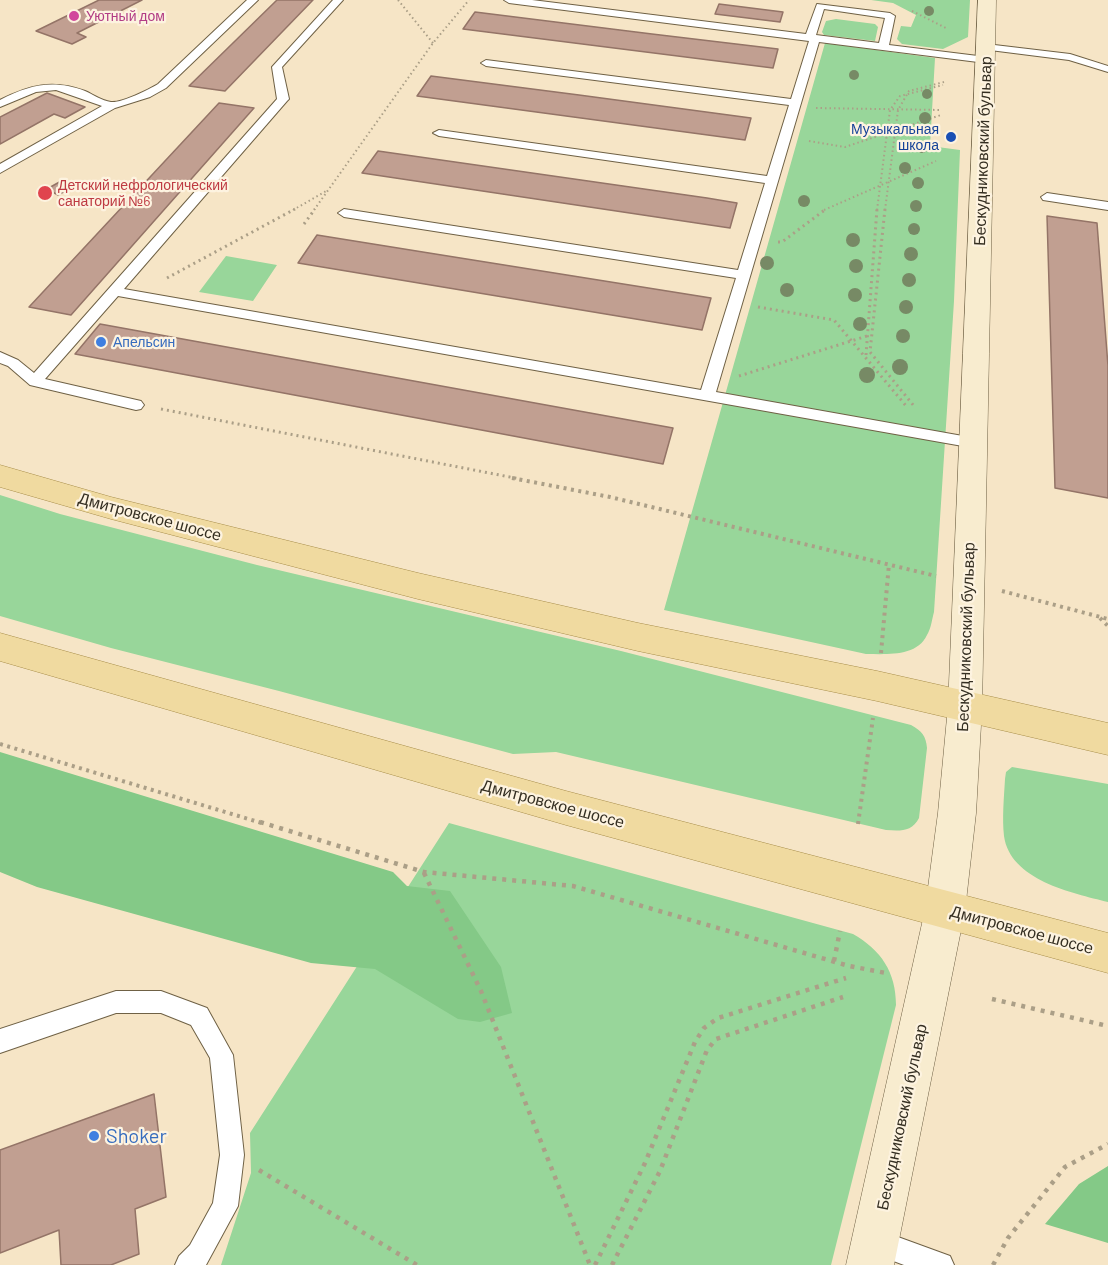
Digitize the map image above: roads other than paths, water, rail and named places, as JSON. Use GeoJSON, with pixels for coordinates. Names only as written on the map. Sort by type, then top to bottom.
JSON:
{"type":"FeatureCollection","features":[{"type":"Feature","properties":{"kind":"main road","name":"Дмитровское шоссе"},"geometry":{"type":"LineString","coordinates":[[0,476],[111,508],[418,586],[638,637],[877,686],[1108,739]]}},
{"type":"Feature","properties":{"kind":"main road","name":"Дмитровское шоссе"},"geometry":{"type":"LineString","coordinates":[[0,647],[554,805],[1108,953]]}},
{"type":"Feature","properties":{"kind":"street","name":"Бескудниковский бульвар"},"geometry":{"type":"LineString","coordinates":[[873,1253],[945,910],[957,813],[965,707],[987,0]]}},
{"type":"Feature","properties":{"kind":"lane"},"geometry":{"type":"LineString","coordinates":[[0,169],[111,106],[146,95],[162,86],[253,0]]}},
{"type":"Feature","properties":{"kind":"lane"},"geometry":{"type":"LineString","coordinates":[[35,382],[283,99],[277,67],[338,0]]}},
{"type":"Feature","properties":{"kind":"lane"},"geometry":{"type":"LineString","coordinates":[[509,0],[883,47],[1070,57],[1108,69]]}},
{"type":"Feature","properties":{"kind":"lane"},"geometry":{"type":"LineString","coordinates":[[708,390],[757,237],[796,104],[820,6],[891,16],[883,47]]}},
{"type":"Feature","properties":{"kind":"lane"},"geometry":{"type":"LineString","coordinates":[[486,63],[796,104]]}},
{"type":"Feature","properties":{"kind":"lane"},"geometry":{"type":"LineString","coordinates":[[0,104],[41,86],[52,85],[111,106]]}},
{"type":"Feature","properties":{"kind":"lane"},"geometry":{"type":"LineString","coordinates":[[440,133],[773,180]]}},
{"type":"Feature","properties":{"kind":"lane"},"geometry":{"type":"LineString","coordinates":[[1047,197],[1108,206]]}},
{"type":"Feature","properties":{"kind":"lane"},"geometry":{"type":"LineString","coordinates":[[344,213],[743,275]]}},
{"type":"Feature","properties":{"kind":"lane"},"geometry":{"type":"LineString","coordinates":[[116,292],[708,390],[974,443]]}},
{"type":"Feature","properties":{"kind":"lane"},"geometry":{"type":"LineString","coordinates":[[0,357],[14,363],[35,382],[136,405]]}},
{"type":"Feature","properties":{"kind":"lane"},"geometry":{"type":"LineString","coordinates":[[0,1041],[116,1002],[161,1002],[199,1016],[221,1055],[232,1155],[225,1206],[199,1254],[188,1265]]}},
{"type":"Feature","properties":{"kind":"lane"},"geometry":{"type":"LineString","coordinates":[[873,1253],[941,1265]]}},
{"type":"Feature","properties":{"kind":"place","name":"Уютный дом"},"geometry":{"type":"Point","coordinates":[74,16]}},
{"type":"Feature","properties":{"kind":"place","name":"Музыкальная школа"},"geometry":{"type":"Point","coordinates":[951,137]}},
{"type":"Feature","properties":{"kind":"place","name":"Детский нефрологический санаторий №6"},"geometry":{"type":"Point","coordinates":[45,193]}},
{"type":"Feature","properties":{"kind":"place","name":"Апельсин"},"geometry":{"type":"Point","coordinates":[101,342]}},
{"type":"Feature","properties":{"kind":"place","name":"Shoker"},"geometry":{"type":"Point","coordinates":[94,1136]}}]}
